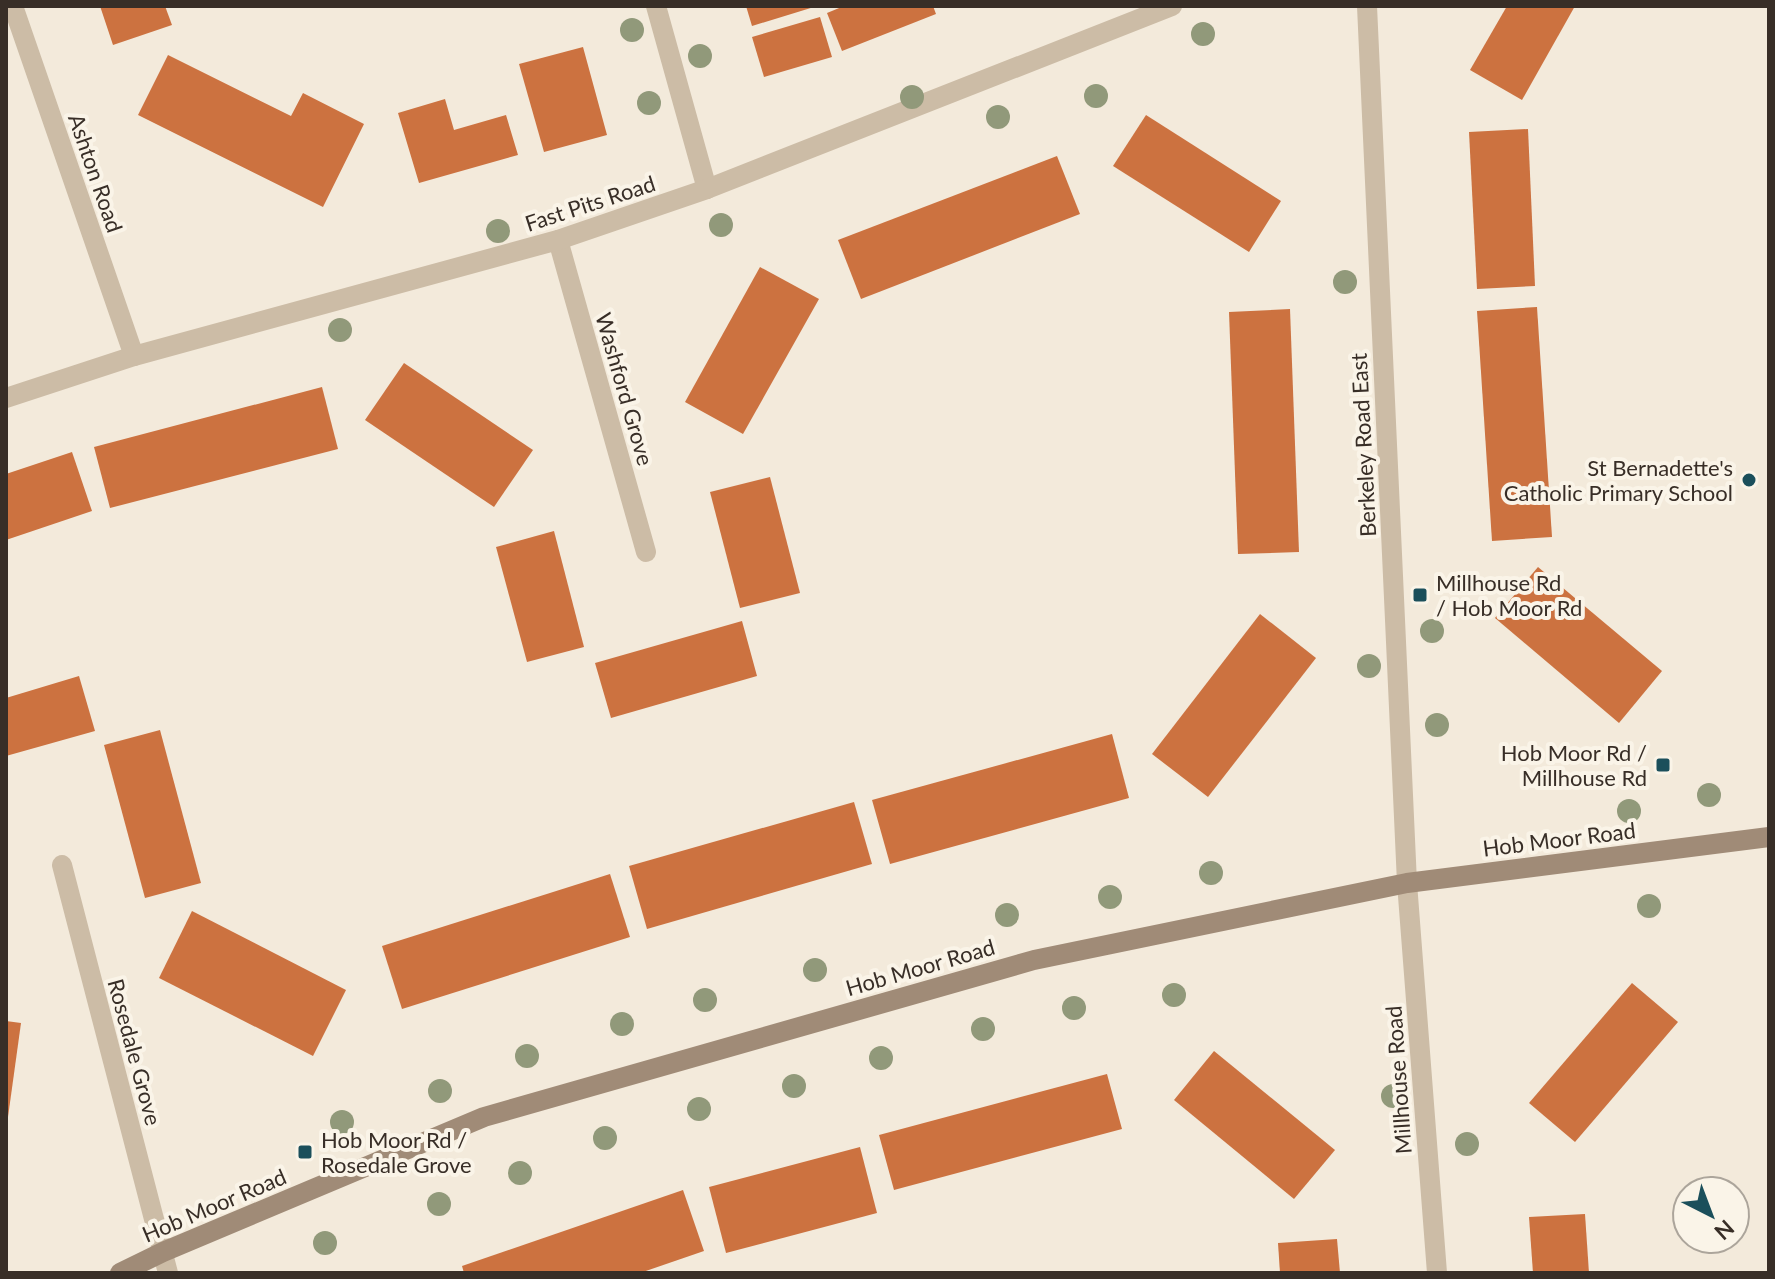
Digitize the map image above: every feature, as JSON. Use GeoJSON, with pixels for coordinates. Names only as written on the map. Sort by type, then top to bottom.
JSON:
{"type":"FeatureCollection","features":[{"type":"Feature","properties":{"kind":"street","name":"Ashton Road"},"geometry":{"type":"LineString","coordinates":[[13,6],[134,356]]}},
{"type":"Feature","properties":{"kind":"street"},"geometry":{"type":"LineString","coordinates":[[656,6],[707,189]]}},
{"type":"Feature","properties":{"kind":"street","name":"Fast Pits Road"},"geometry":{"type":"LineString","coordinates":[[6,398],[134,356],[558,240],[707,189],[1172,6]]}},
{"type":"Feature","properties":{"kind":"street","name":"Berkeley Road East"},"geometry":{"type":"LineString","coordinates":[[1367,6],[1407,883]]}},
{"type":"Feature","properties":{"kind":"street","name":"Washford Grove"},"geometry":{"type":"LineString","coordinates":[[558,240],[646,552]]}},
{"type":"Feature","properties":{"kind":"street","name":"Hob Moor Road"},"geometry":{"type":"LineString","coordinates":[[120,1273],[484,1117],[1034,960],[1407,883],[1769,837]]}},
{"type":"Feature","properties":{"kind":"street","name":"Rosedale Grove"},"geometry":{"type":"LineString","coordinates":[[62,865],[168,1273]]}},
{"type":"Feature","properties":{"kind":"street","name":"Millhouse Road"},"geometry":{"type":"LineString","coordinates":[[1407,883],[1437,1273]]}},
{"type":"Feature","properties":{"kind":"building"},"geometry":{"type":"Polygon","coordinates":[[[100,6],[165,6],[172,25],[113,45],[100,6]]]}},
{"type":"Feature","properties":{"kind":"building"},"geometry":{"type":"Polygon","coordinates":[[[746,6],[814,6],[814,7],[752,26],[746,6]]]}},
{"type":"Feature","properties":{"kind":"building"},"geometry":{"type":"Polygon","coordinates":[[[844,6],[933,6],[936,14],[842,51],[827,13],[844,6]]]}},
{"type":"Feature","properties":{"kind":"building"},"geometry":{"type":"Polygon","coordinates":[[[1507,6],[1575,6],[1522,100],[1470,70],[1507,6]]]}},
{"type":"Feature","properties":{"kind":"building"},"geometry":{"type":"Polygon","coordinates":[[[820,17],[832,57],[764,77],[752,37],[820,17]]]}},
{"type":"Feature","properties":{"kind":"building"},"geometry":{"type":"Polygon","coordinates":[[[583,47],[607,135],[544,152],[519,64],[583,47]]]}},
{"type":"Feature","properties":{"kind":"building"},"geometry":{"type":"Polygon","coordinates":[[[168,55],[291,116],[303,93],[364,124],[323,207],[138,115],[168,55]]]}},
{"type":"Feature","properties":{"kind":"building"},"geometry":{"type":"Polygon","coordinates":[[[445,99],[454,130],[506,115],[518,155],[419,183],[398,113],[445,99]]]}},
{"type":"Feature","properties":{"kind":"building"},"geometry":{"type":"Polygon","coordinates":[[[1146,115],[1281,201],[1249,252],[1113,166],[1146,115]]]}},
{"type":"Feature","properties":{"kind":"building"},"geometry":{"type":"Polygon","coordinates":[[[1528,129],[1535,286],[1477,289],[1469,132],[1528,129]]]}},
{"type":"Feature","properties":{"kind":"building"},"geometry":{"type":"Polygon","coordinates":[[[1057,156],[1080,214],[861,299],[838,240],[1057,156]]]}},
{"type":"Feature","properties":{"kind":"building"},"geometry":{"type":"Polygon","coordinates":[[[760,267],[819,299],[743,434],[685,402],[760,267]]]}},
{"type":"Feature","properties":{"kind":"building"},"geometry":{"type":"Polygon","coordinates":[[[1537,307],[1552,537],[1492,541],[1477,311],[1537,307]]]}},
{"type":"Feature","properties":{"kind":"building"},"geometry":{"type":"Polygon","coordinates":[[[1290,309],[1299,552],[1238,554],[1229,312],[1290,309]]]}},
{"type":"Feature","properties":{"kind":"building"},"geometry":{"type":"Polygon","coordinates":[[[404,363],[533,450],[494,507],[365,420],[404,363]]]}},
{"type":"Feature","properties":{"kind":"building"},"geometry":{"type":"Polygon","coordinates":[[[322,387],[338,449],[110,508],[94,447],[322,387]]]}},
{"type":"Feature","properties":{"kind":"building"},"geometry":{"type":"Polygon","coordinates":[[[72,452],[92,511],[6,540],[6,474],[72,452]]]}},
{"type":"Feature","properties":{"kind":"building"},"geometry":{"type":"Polygon","coordinates":[[[770,477],[800,593],[740,608],[710,492],[770,477]]]}},
{"type":"Feature","properties":{"kind":"building"},"geometry":{"type":"Polygon","coordinates":[[[554,531],[584,647],[527,662],[496,547],[554,531]]]}},
{"type":"Feature","properties":{"kind":"building"},"geometry":{"type":"Polygon","coordinates":[[[1538,567],[1662,671],[1619,723],[1495,618],[1538,567]]]}},
{"type":"Feature","properties":{"kind":"building"},"geometry":{"type":"Polygon","coordinates":[[[1260,614],[1316,658],[1208,797],[1152,754],[1260,614]]]}},
{"type":"Feature","properties":{"kind":"building"},"geometry":{"type":"Polygon","coordinates":[[[742,621],[757,676],[611,718],[595,663],[742,621]]]}},
{"type":"Feature","properties":{"kind":"building"},"geometry":{"type":"Polygon","coordinates":[[[79,676],[95,731],[6,756],[6,698],[79,676]]]}},
{"type":"Feature","properties":{"kind":"building"},"geometry":{"type":"Polygon","coordinates":[[[160,730],[201,883],[145,898],[104,745],[160,730]]]}},
{"type":"Feature","properties":{"kind":"building"},"geometry":{"type":"Polygon","coordinates":[[[1112,734],[1129,798],[890,864],[872,800],[1112,734]]]}},
{"type":"Feature","properties":{"kind":"building"},"geometry":{"type":"Polygon","coordinates":[[[854,802],[872,864],[647,929],[629,866],[854,802]]]}},
{"type":"Feature","properties":{"kind":"building"},"geometry":{"type":"Polygon","coordinates":[[[610,874],[630,937],[402,1009],[382,946],[610,874]]]}},
{"type":"Feature","properties":{"kind":"building"},"geometry":{"type":"Polygon","coordinates":[[[192,911],[346,990],[313,1056],[159,978],[192,911]]]}},
{"type":"Feature","properties":{"kind":"building"},"geometry":{"type":"Polygon","coordinates":[[[1632,983],[1678,1022],[1575,1142],[1529,1103],[1632,983]]]}},
{"type":"Feature","properties":{"kind":"building"},"geometry":{"type":"Polygon","coordinates":[[[6,1021],[21,1023],[8,1117],[6,1117],[6,1021]]]}},
{"type":"Feature","properties":{"kind":"building"},"geometry":{"type":"Polygon","coordinates":[[[1214,1051],[1335,1150],[1294,1199],[1174,1100],[1214,1051]]]}},
{"type":"Feature","properties":{"kind":"building"},"geometry":{"type":"Polygon","coordinates":[[[1107,1074],[1122,1129],[894,1190],[879,1135],[1107,1074]]]}},
{"type":"Feature","properties":{"kind":"building"},"geometry":{"type":"Polygon","coordinates":[[[860,1147],[877,1213],[726,1253],[709,1187],[860,1147]]]}},
{"type":"Feature","properties":{"kind":"building"},"geometry":{"type":"Polygon","coordinates":[[[683,1190],[704,1251],[640,1273],[464,1273],[462,1266],[683,1190]]]}},
{"type":"Feature","properties":{"kind":"building"},"geometry":{"type":"Polygon","coordinates":[[[1585,1214],[1589,1273],[1533,1273],[1529,1217],[1585,1214]]]}},
{"type":"Feature","properties":{"kind":"building"},"geometry":{"type":"Polygon","coordinates":[[[1337,1239],[1340,1273],[1280,1273],[1278,1243],[1337,1239]]]}},
{"type":"Feature","properties":{"kind":"place","name":"St Bernadette's Catholic Primary School"},"geometry":{"type":"Point","coordinates":[1749,480]}},
{"type":"Feature","properties":{"kind":"place","name":"Millhouse Rd / Hob Moor Rd"},"geometry":{"type":"Point","coordinates":[1420,595]}},
{"type":"Feature","properties":{"kind":"place","name":"Hob Moor Rd / Millhouse Rd"},"geometry":{"type":"Point","coordinates":[1663,765]}},
{"type":"Feature","properties":{"kind":"place","name":"Hob Moor Rd / Rosedale Grove"},"geometry":{"type":"Point","coordinates":[305,1152]}}]}
